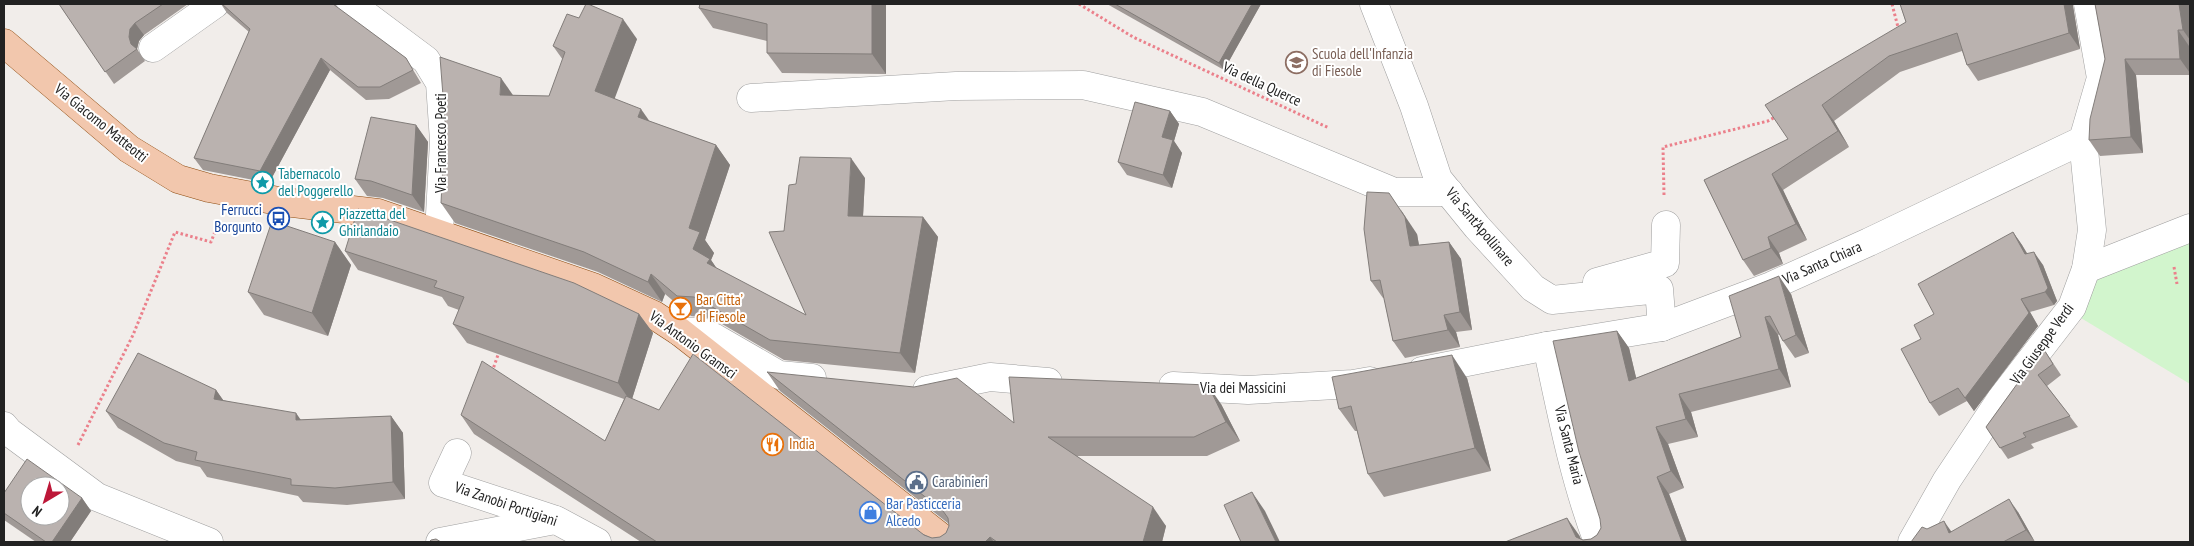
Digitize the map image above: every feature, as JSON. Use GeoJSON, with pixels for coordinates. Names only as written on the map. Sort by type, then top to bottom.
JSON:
{"type":"FeatureCollection","features":[{"type":"Feature","properties":{"kind":"main road","name":"Via Giacomo Matteotti"},"geometry":{"type":"LineString","coordinates":[[4,42],[104,129],[154,166],[193,185],[266,199],[371,211]]}},
{"type":"Feature","properties":{"kind":"main road","name":"Via Antonio Gramsci"},"geometry":{"type":"LineString","coordinates":[[371,211],[593,287],[654,315],[680,332],[947,542]]}},
{"type":"Feature","properties":{"kind":"street"},"geometry":{"type":"LineString","coordinates":[[153,48],[215,4]]}},
{"type":"Feature","properties":{"kind":"street","name":"Via Francesco Poeti"},"geometry":{"type":"LineString","coordinates":[[351,4],[426,60],[440,83],[444,141],[439,233]]}},
{"type":"Feature","properties":{"kind":"street","name":"Via Sant'Apollinare"},"geometry":{"type":"LineString","coordinates":[[1374,4],[1414,106],[1438,178],[1533,288],[1552,300]]}},
{"type":"Feature","properties":{"kind":"street","name":"Via Giuseppe Verdi"},"geometry":{"type":"LineString","coordinates":[[1912,542],[1947,480],[2001,399],[2072,307],[2086,269],[2092,230],[2084,140],[2102,78],[2088,4]]}},
{"type":"Feature","properties":{"kind":"street"},"geometry":{"type":"LineString","coordinates":[[751,98],[956,86],[1083,85],[1202,112],[1394,192],[1449,192]]}},
{"type":"Feature","properties":{"kind":"street","name":"Via Santa Chiara"},"geometry":{"type":"LineString","coordinates":[[1547,346],[1662,327],[1771,286],[2084,140]]}},
{"type":"Feature","properties":{"kind":"street"},"geometry":{"type":"LineString","coordinates":[[1552,300],[1567,290],[1665,263],[1666,225]]}},
{"type":"Feature","properties":{"kind":"street"},"geometry":{"type":"LineString","coordinates":[[2086,269],[2190,228]]}},
{"type":"Feature","properties":{"kind":"street"},"geometry":{"type":"LineString","coordinates":[[1552,300],[1659,288],[1662,327]]}},
{"type":"Feature","properties":{"kind":"street"},"geometry":{"type":"LineString","coordinates":[[680,332],[702,332],[779,375],[836,380]]}},
{"type":"Feature","properties":{"kind":"street","name":"Via dei Massicini"},"geometry":{"type":"LineString","coordinates":[[1144,385],[1248,390],[1353,384],[1547,346]]}},
{"type":"Feature","properties":{"kind":"street","name":"Via Santa Maria"},"geometry":{"type":"LineString","coordinates":[[1547,346],[1564,426],[1587,513],[1598,542]]}},
{"type":"Feature","properties":{"kind":"street"},"geometry":{"type":"LineString","coordinates":[[902,387],[929,390],[990,377],[1070,383]]}},
{"type":"Feature","properties":{"kind":"street"},"geometry":{"type":"LineString","coordinates":[[6,431],[97,497],[209,542]]}},
{"type":"Feature","properties":{"kind":"street","name":"Via Zanobi Portigiani"},"geometry":{"type":"LineString","coordinates":[[457,453],[443,483],[556,520],[597,542]]}},
{"type":"Feature","properties":{"kind":"street"},"geometry":{"type":"LineString","coordinates":[[1560,522],[1587,513]]}},
{"type":"Feature","properties":{"kind":"street"},"geometry":{"type":"LineString","coordinates":[[440,542],[556,520]]}},
{"type":"Feature","properties":{"kind":"path","name":"Via della Querce"},"geometry":{"type":"LineString","coordinates":[[1078,4],[1133,37],[1331,129]]}},
{"type":"Feature","properties":{"kind":"path"},"geometry":{"type":"LineString","coordinates":[[1892,4],[1900,36]]}},
{"type":"Feature","properties":{"kind":"path"},"geometry":{"type":"LineString","coordinates":[[1666,225],[1663,147],[1768,121],[1785,111]]}},
{"type":"Feature","properties":{"kind":"path"},"geometry":{"type":"LineString","coordinates":[[64,473],[133,335],[174,232],[211,242]]}},
{"type":"Feature","properties":{"kind":"path"},"geometry":{"type":"LineString","coordinates":[[491,373],[502,346]]}},
{"type":"Feature","properties":{"kind":"green space"},"geometry":{"type":"Polygon","coordinates":[[[2190,235],[2190,384],[2081,318],[2098,272],[2190,235]]]}},
{"type":"Feature","properties":{"kind":"building"},"geometry":{"type":"Polygon","coordinates":[[[59,4],[163,4],[135,23],[130,29],[129,37],[131,44],[137,49],[105,72],[59,4]]]}},
{"type":"Feature","properties":{"kind":"building"},"geometry":{"type":"Polygon","coordinates":[[[222,4],[333,4],[406,58],[413,70],[380,87],[358,87],[321,58],[260,171],[194,158],[250,29],[222,4]]]}},
{"type":"Feature","properties":{"kind":"building"},"geometry":{"type":"Polygon","coordinates":[[[586,4],[623,19],[595,91],[641,109],[638,117],[716,145],[689,228],[700,232],[693,249],[710,259],[707,263],[806,315],[769,232],[784,231],[789,185],[796,184],[800,157],[851,158],[848,216],[923,217],[900,353],[770,340],[694,297],[677,296],[651,274],[648,282],[584,252],[441,203],[445,122],[440,57],[501,78],[500,95],[549,96],[565,52],[553,46],[567,14],[579,18],[586,4]]]}},
{"type":"Feature","properties":{"kind":"building"},"geometry":{"type":"Polygon","coordinates":[[[700,4],[872,4],[872,54],[767,53],[767,24],[699,8],[700,4]]]}},
{"type":"Feature","properties":{"kind":"building"},"geometry":{"type":"Polygon","coordinates":[[[1115,4],[1252,4],[1219,63],[1115,4]]]}},
{"type":"Feature","properties":{"kind":"building"},"geometry":{"type":"Polygon","coordinates":[[[1900,4],[2064,4],[2069,33],[1967,65],[1957,33],[1889,56],[1822,105],[1838,131],[1772,174],[1796,224],[1768,237],[1771,248],[1743,260],[1704,180],[1788,139],[1765,105],[1906,22],[1900,4]]]}},
{"type":"Feature","properties":{"kind":"building"},"geometry":{"type":"Polygon","coordinates":[[[2095,4],[2179,4],[2183,30],[2178,30],[2180,59],[2125,59],[2131,137],[2089,140],[2090,119],[2105,59],[2095,4]]]}},
{"type":"Feature","properties":{"kind":"building"},"geometry":{"type":"Polygon","coordinates":[[[1135,102],[1170,111],[1162,137],[1173,140],[1163,175],[1118,162],[1135,102]]]}},
{"type":"Feature","properties":{"kind":"building"},"geometry":{"type":"Polygon","coordinates":[[[371,117],[416,125],[412,195],[371,181],[355,179],[371,117]]]}},
{"type":"Feature","properties":{"kind":"building"},"geometry":{"type":"Polygon","coordinates":[[[1367,192],[1389,193],[1405,217],[1410,246],[1449,242],[1460,312],[1444,315],[1448,330],[1393,341],[1380,280],[1371,281],[1364,229],[1367,192]]]}},
{"type":"Feature","properties":{"kind":"building"},"geometry":{"type":"Polygon","coordinates":[[[358,209],[574,283],[639,314],[618,383],[453,324],[464,297],[434,287],[437,281],[345,251],[358,209]]]}},
{"type":"Feature","properties":{"kind":"building"},"geometry":{"type":"Polygon","coordinates":[[[272,221],[335,242],[312,313],[248,292],[272,221]]]}},
{"type":"Feature","properties":{"kind":"building"},"geometry":{"type":"Polygon","coordinates":[[[2013,232],[2025,254],[2034,252],[2048,288],[2045,292],[2021,299],[2029,313],[1965,398],[1958,388],[1930,403],[1901,349],[1921,339],[1914,325],[1934,314],[1918,284],[2013,232]]]}},
{"type":"Feature","properties":{"kind":"building"},"geometry":{"type":"Polygon","coordinates":[[[1779,276],[1796,335],[1783,341],[1770,316],[1765,317],[1779,369],[1679,394],[1686,419],[1656,427],[1671,471],[1657,477],[1682,542],[1505,542],[1567,518],[1576,537],[1583,540],[1591,539],[1597,535],[1601,528],[1600,519],[1579,452],[1553,341],[1617,331],[1629,381],[1741,337],[1729,296],[1779,276]]]}},
{"type":"Feature","properties":{"kind":"building"},"geometry":{"type":"Polygon","coordinates":[[[2043,348],[2053,364],[2038,375],[2070,416],[2023,433],[2026,437],[2000,448],[1986,427],[2043,348]]]}},
{"type":"Feature","properties":{"kind":"building"},"geometry":{"type":"Polygon","coordinates":[[[138,353],[216,390],[214,399],[296,413],[296,420],[391,416],[393,482],[335,488],[291,485],[291,479],[195,460],[197,452],[164,443],[106,411],[138,353]]]}},
{"type":"Feature","properties":{"kind":"building"},"geometry":{"type":"Polygon","coordinates":[[[693,354],[924,535],[932,538],[940,537],[946,533],[949,526],[948,518],[943,511],[767,372],[914,387],[957,378],[1014,423],[1009,377],[1208,385],[1226,422],[1194,437],[1048,437],[1153,507],[1143,542],[997,542],[990,537],[985,542],[657,542],[461,415],[482,361],[605,441],[626,396],[659,410],[693,354]]]}},
{"type":"Feature","properties":{"kind":"building"},"geometry":{"type":"Polygon","coordinates":[[[1452,355],[1475,448],[1368,474],[1351,406],[1339,409],[1332,377],[1452,355]]]}},
{"type":"Feature","properties":{"kind":"building"},"geometry":{"type":"Polygon","coordinates":[[[27,459],[51,476],[20,476],[20,524],[4,513],[4,493],[27,459]]]}},
{"type":"Feature","properties":{"kind":"building"},"geometry":{"type":"Polygon","coordinates":[[[70,489],[82,498],[70,516],[70,489]]]}},
{"type":"Feature","properties":{"kind":"building"},"geometry":{"type":"Polygon","coordinates":[[[1252,492],[1276,542],[1241,542],[1224,505],[1252,492]]]}},
{"type":"Feature","properties":{"kind":"building"},"geometry":{"type":"Polygon","coordinates":[[[2009,499],[2026,530],[2003,542],[1911,542],[1922,527],[1927,529],[1944,521],[1949,533],[2009,499]]]}},
{"type":"Feature","properties":{"kind":"building"},"geometry":{"type":"Polygon","coordinates":[[[23,526],[63,526],[52,542],[46,542],[23,526]]]}},
{"type":"Feature","properties":{"kind":"building"},"geometry":{"type":"Polygon","coordinates":[[[436,539],[441,542],[429,542],[431,540],[436,539]]]}},
{"type":"Feature","properties":{"kind":"place","name":"Scuola dell'Infanzia di Fiesole"},"geometry":{"type":"Point","coordinates":[1296,63]}},
{"type":"Feature","properties":{"kind":"place","name":"Tabernacolo del Poggerello"},"geometry":{"type":"Point","coordinates":[262,183]}},
{"type":"Feature","properties":{"kind":"place","name":"Ferrucci Borgunto"},"geometry":{"type":"Point","coordinates":[278,219]}},
{"type":"Feature","properties":{"kind":"place","name":"Piazzetta del Ghirlandaio"},"geometry":{"type":"Point","coordinates":[323,223]}},
{"type":"Feature","properties":{"kind":"place","name":"Bar Citta’ di Fiesole"},"geometry":{"type":"Point","coordinates":[680,309]}},
{"type":"Feature","properties":{"kind":"place","name":"India"},"geometry":{"type":"Point","coordinates":[773,444]}},
{"type":"Feature","properties":{"kind":"place","name":"Carabinieri"},"geometry":{"type":"Point","coordinates":[916,482]}},
{"type":"Feature","properties":{"kind":"place","name":"Bar Pasticceria Alcedo"},"geometry":{"type":"Point","coordinates":[870,513]}}]}
